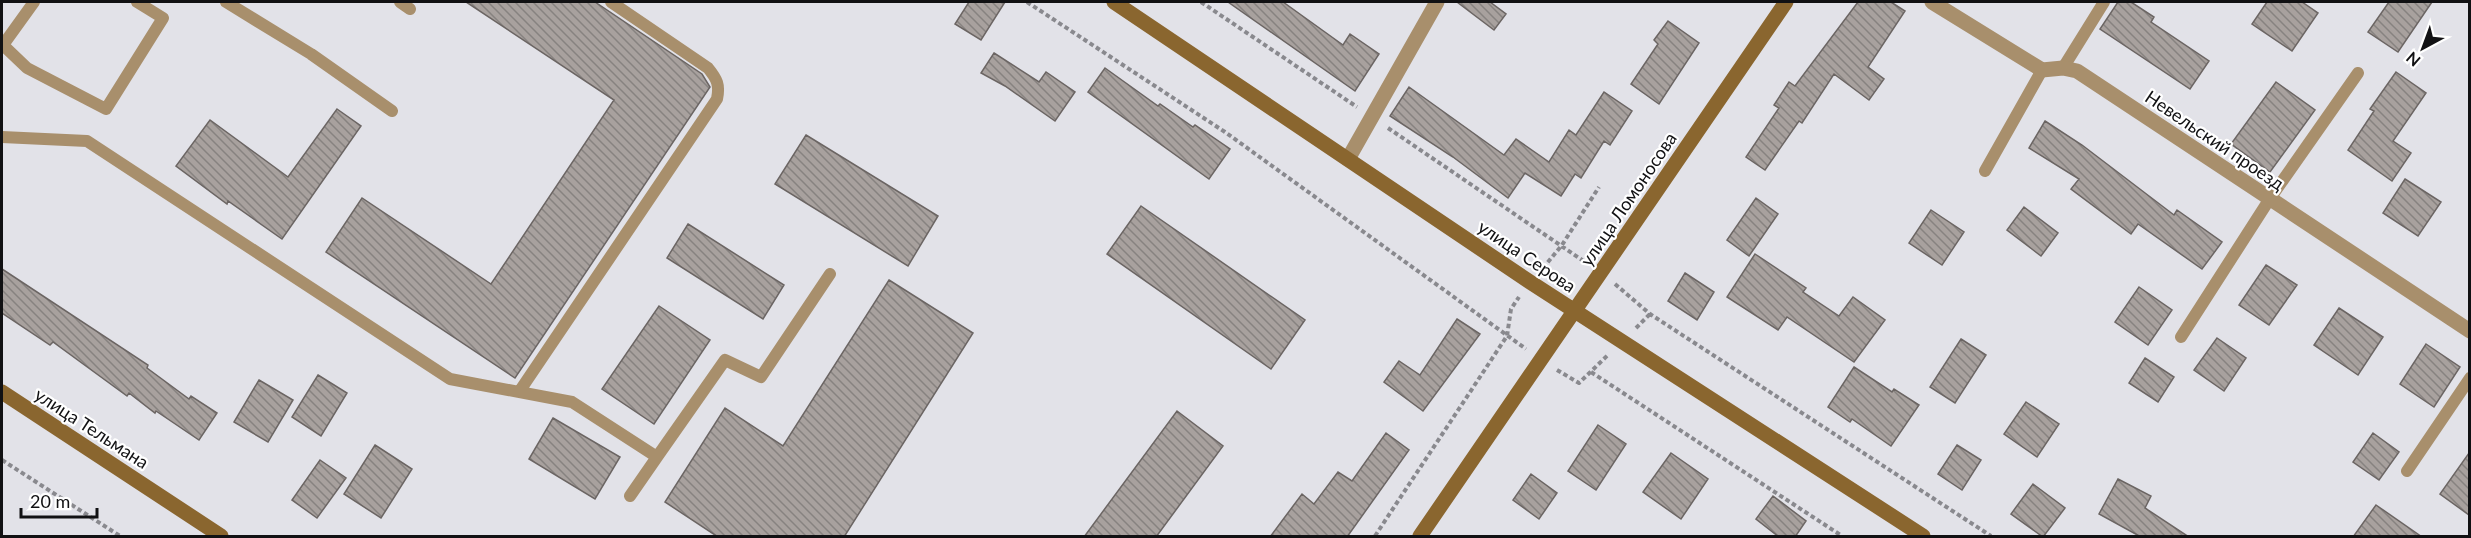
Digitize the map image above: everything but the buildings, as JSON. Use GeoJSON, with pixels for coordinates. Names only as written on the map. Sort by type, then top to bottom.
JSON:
{"type":"FeatureCollection","features":[{"type":"Feature","properties":{"kind":"main road","name":"улица Серова"},"geometry":{"type":"LineString","coordinates":[[1114,2],[1575,312],[1923,537]]}},
{"type":"Feature","properties":{"kind":"main road","name":"улица Ломоносова"},"geometry":{"type":"LineString","coordinates":[[1420,537],[1786,2]]}},
{"type":"Feature","properties":{"kind":"main road","name":"улица Тельмана"},"geometry":{"type":"LineString","coordinates":[[2,392],[221,537]]}},
{"type":"Feature","properties":{"kind":"street"},"geometry":{"type":"LineString","coordinates":[[1348,159],[1437,2]]}},
{"type":"Feature","properties":{"kind":"street"},"geometry":{"type":"LineString","coordinates":[[1932,2],[2042,70]]}},
{"type":"Feature","properties":{"kind":"street","name":"Невельский проезд"},"geometry":{"type":"LineString","coordinates":[[2042,70],[2063,68],[2077,71],[2469,331]]}},
{"type":"Feature","properties":{"kind":"lane"},"geometry":{"type":"LineString","coordinates":[[34,2],[3,45],[27,68],[106,109],[163,18],[137,2]]}},
{"type":"Feature","properties":{"kind":"lane"},"geometry":{"type":"LineString","coordinates":[[226,2],[310,54],[392,111]]}},
{"type":"Feature","properties":{"kind":"lane"},"geometry":{"type":"LineString","coordinates":[[519,392],[717,99],[720,88],[708,68],[611,2]]}},
{"type":"Feature","properties":{"kind":"lane"},"geometry":{"type":"LineString","coordinates":[[2063,68],[2104,2]]}},
{"type":"Feature","properties":{"kind":"lane"},"geometry":{"type":"LineString","coordinates":[[1984,171],[2042,70]]}},
{"type":"Feature","properties":{"kind":"lane"},"geometry":{"type":"LineString","coordinates":[[2181,337],[2269,200],[2358,73]]}},
{"type":"Feature","properties":{"kind":"lane"},"geometry":{"type":"LineString","coordinates":[[2,137],[87,141],[450,379],[572,402],[657,457]]}},
{"type":"Feature","properties":{"kind":"lane"},"geometry":{"type":"LineString","coordinates":[[630,496],[725,360],[761,376],[830,274]]}},
{"type":"Feature","properties":{"kind":"lane"},"geometry":{"type":"LineString","coordinates":[[2408,471],[2469,378]]}},
{"type":"Feature","properties":{"kind":"path"},"geometry":{"type":"LineString","coordinates":[[1027,2],[1225,132],[1507,336],[1579,383],[1650,314]]}},
{"type":"Feature","properties":{"kind":"path"},"geometry":{"type":"LineString","coordinates":[[1375,537],[1507,336],[1511,309],[1530,282],[1562,245],[1599,187]]}},
{"type":"Feature","properties":{"kind":"path"},"geometry":{"type":"LineString","coordinates":[[1591,372],[1842,537]]}},
{"type":"Feature","properties":{"kind":"path"},"geometry":{"type":"LineString","coordinates":[[2,460],[120,537]]}}]}
